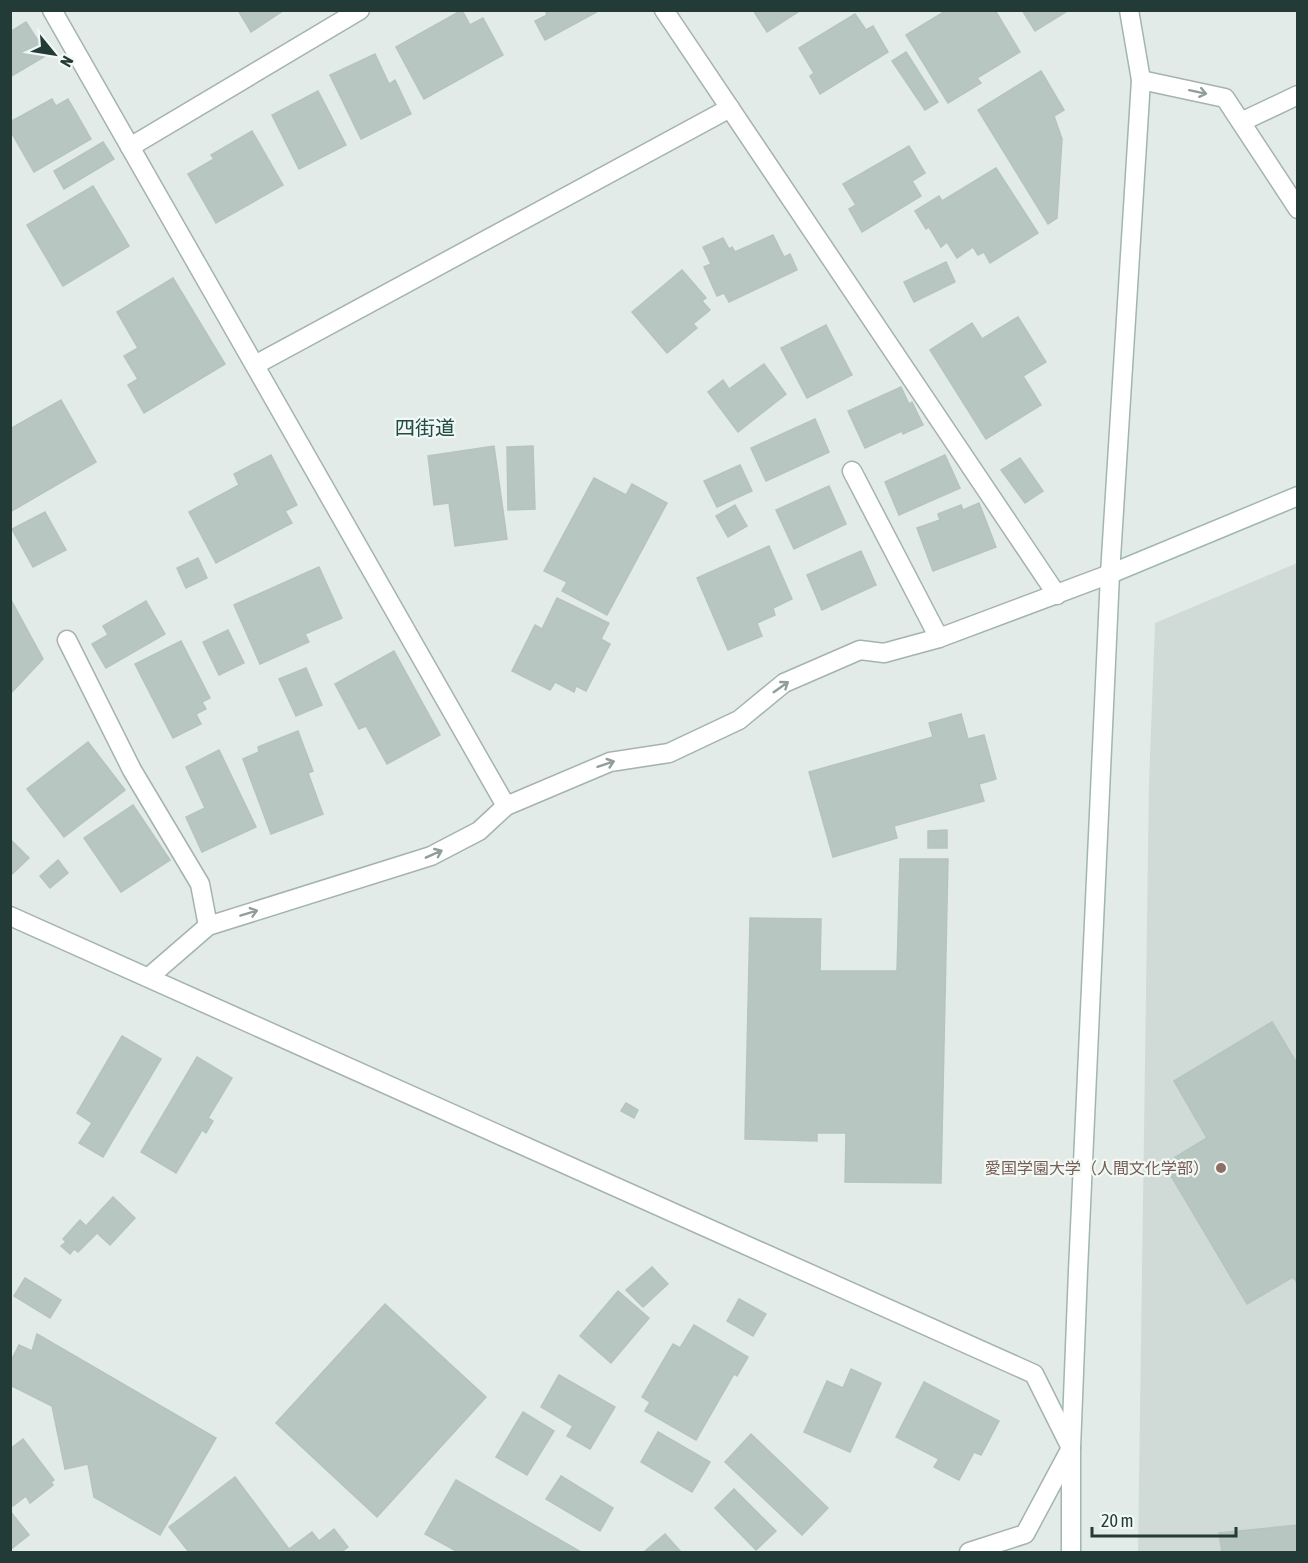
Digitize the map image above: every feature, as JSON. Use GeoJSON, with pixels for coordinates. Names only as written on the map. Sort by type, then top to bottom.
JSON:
{"type":"FeatureCollection","features":[{"type":"Feature","properties":{"kind":"street"},"geometry":{"type":"LineString","coordinates":[[52,10],[506,806]]}},
{"type":"Feature","properties":{"kind":"street"},"geometry":{"type":"LineString","coordinates":[[130,147],[360,10]]}},
{"type":"Feature","properties":{"kind":"street"},"geometry":{"type":"LineString","coordinates":[[664,10],[1057,595]]}},
{"type":"Feature","properties":{"kind":"street"},"geometry":{"type":"LineString","coordinates":[[1071,1552],[1071,1448],[1110,574],[1141,80],[1129,10]]}},
{"type":"Feature","properties":{"kind":"street"},"geometry":{"type":"LineString","coordinates":[[1141,80],[1225,98],[1298,209]]}},
{"type":"Feature","properties":{"kind":"street"},"geometry":{"type":"LineString","coordinates":[[1241,122],[1298,95]]}},
{"type":"Feature","properties":{"kind":"street"},"geometry":{"type":"LineString","coordinates":[[255,365],[730,108]]}},
{"type":"Feature","properties":{"kind":"street"},"geometry":{"type":"LineString","coordinates":[[852,471],[939,638]]}},
{"type":"Feature","properties":{"kind":"street"},"geometry":{"type":"LineString","coordinates":[[149,977],[208,926],[432,856],[479,831],[506,806],[610,762],[669,753],[740,720],[784,683],[860,650],[884,653],[939,638],[1057,595],[1298,496]]}},
{"type":"Feature","properties":{"kind":"street"},"geometry":{"type":"LineString","coordinates":[[67,640],[132,770],[200,884],[208,926]]}},
{"type":"Feature","properties":{"kind":"street"},"geometry":{"type":"LineString","coordinates":[[10,916],[1034,1374],[1071,1448]]}},
{"type":"Feature","properties":{"kind":"street"},"geometry":{"type":"LineString","coordinates":[[969,1552],[1025,1534],[1071,1448]]}},
{"type":"Feature","properties":{"kind":"shaded area","name":"愛国学園大学（人間文化学部）"},"geometry":{"type":"Polygon","coordinates":[[[1297,563],[1297,1552],[1138,1552],[1149,783],[1155,623],[1297,563]]]}},
{"type":"Feature","properties":{"kind":"building"},"geometry":{"type":"Polygon","coordinates":[[[238,10],[284,10],[251,32],[238,10]]]}},
{"type":"Feature","properties":{"kind":"building"},"geometry":{"type":"Polygon","coordinates":[[[462,10],[470,25],[483,18],[503,55],[424,99],[396,47],[462,10]]]}},
{"type":"Feature","properties":{"kind":"building"},"geometry":{"type":"Polygon","coordinates":[[[545,10],[600,10],[545,40],[535,21],[547,15],[545,10]]]}},
{"type":"Feature","properties":{"kind":"building"},"geometry":{"type":"Polygon","coordinates":[[[753,10],[801,10],[767,32],[753,10]]]}},
{"type":"Feature","properties":{"kind":"building"},"geometry":{"type":"Polygon","coordinates":[[[947,10],[995,10],[1020,52],[977,78],[981,83],[948,103],[906,35],[947,10]]]}},
{"type":"Feature","properties":{"kind":"building"},"geometry":{"type":"Polygon","coordinates":[[[1022,10],[1069,10],[1035,31],[1022,10]]]}},
{"type":"Feature","properties":{"kind":"building"},"geometry":{"type":"Polygon","coordinates":[[[855,14],[866,30],[873,26],[888,52],[820,94],[810,76],[814,73],[799,48],[855,14]]]}},
{"type":"Feature","properties":{"kind":"building"},"geometry":{"type":"Polygon","coordinates":[[[26,22],[47,55],[10,77],[10,32],[26,22]]]}},
{"type":"Feature","properties":{"kind":"building"},"geometry":{"type":"Polygon","coordinates":[[[906,52],[938,102],[925,110],[892,61],[906,52]]]}},
{"type":"Feature","properties":{"kind":"building"},"geometry":{"type":"Polygon","coordinates":[[[375,54],[389,84],[395,80],[411,114],[361,139],[330,75],[375,54]]]}},
{"type":"Feature","properties":{"kind":"building"},"geometry":{"type":"Polygon","coordinates":[[[1041,71],[1064,110],[1054,116],[1062,139],[1057,218],[1048,224],[978,110],[1041,71]]]}},
{"type":"Feature","properties":{"kind":"building"},"geometry":{"type":"Polygon","coordinates":[[[318,91],[346,145],[299,169],[272,115],[318,91]]]}},
{"type":"Feature","properties":{"kind":"building"},"geometry":{"type":"Polygon","coordinates":[[[52,99],[56,106],[68,99],[91,139],[34,172],[10,130],[10,122],[52,99]]]}},
{"type":"Feature","properties":{"kind":"building"},"geometry":{"type":"Polygon","coordinates":[[[252,131],[283,185],[216,223],[188,174],[214,159],[211,155],[252,131]]]}},
{"type":"Feature","properties":{"kind":"building"},"geometry":{"type":"Polygon","coordinates":[[[103,142],[114,159],[64,189],[54,171],[103,142]]]}},
{"type":"Feature","properties":{"kind":"building"},"geometry":{"type":"Polygon","coordinates":[[[909,146],[925,173],[912,181],[921,196],[862,232],[849,209],[856,205],[843,184],[909,146]]]}},
{"type":"Feature","properties":{"kind":"building"},"geometry":{"type":"Polygon","coordinates":[[[996,168],[1038,233],[990,263],[984,252],[978,255],[973,247],[957,258],[947,242],[941,247],[929,227],[926,229],[915,211],[939,196],[942,201],[996,168]]]}},
{"type":"Feature","properties":{"kind":"building"},"geometry":{"type":"Polygon","coordinates":[[[93,186],[129,246],[63,286],[27,225],[93,186]]]}},
{"type":"Feature","properties":{"kind":"building"},"geometry":{"type":"Polygon","coordinates":[[[773,235],[784,257],[790,254],[797,270],[729,302],[724,293],[717,296],[704,267],[711,264],[703,247],[723,238],[729,249],[732,247],[735,252],[773,235]]]}},
{"type":"Feature","properties":{"kind":"building"},"geometry":{"type":"Polygon","coordinates":[[[946,262],[955,282],[914,302],[904,282],[946,262]]]}},
{"type":"Feature","properties":{"kind":"building"},"geometry":{"type":"Polygon","coordinates":[[[682,270],[706,298],[702,301],[710,310],[693,324],[697,328],[667,353],[632,312],[682,270]]]}},
{"type":"Feature","properties":{"kind":"building"},"geometry":{"type":"Polygon","coordinates":[[[173,278],[225,364],[144,413],[128,385],[138,379],[124,356],[138,348],[117,312],[173,278]]]}},
{"type":"Feature","properties":{"kind":"building"},"geometry":{"type":"Polygon","coordinates":[[[1018,317],[1046,362],[1023,376],[1041,405],[986,439],[930,350],[972,323],[982,339],[1018,317]]]}},
{"type":"Feature","properties":{"kind":"building"},"geometry":{"type":"Polygon","coordinates":[[[826,325],[852,375],[807,398],[781,348],[826,325]]]}},
{"type":"Feature","properties":{"kind":"building"},"geometry":{"type":"Polygon","coordinates":[[[764,364],[786,394],[738,432],[708,392],[723,380],[729,389],[764,364]]]}},
{"type":"Feature","properties":{"kind":"building"},"geometry":{"type":"Polygon","coordinates":[[[901,387],[909,404],[912,402],[923,425],[903,434],[902,431],[865,448],[848,411],[901,387]]]}},
{"type":"Feature","properties":{"kind":"building"},"geometry":{"type":"Polygon","coordinates":[[[61,400],[96,462],[10,512],[10,429],[61,400]]]}},
{"type":"Feature","properties":{"kind":"building"},"geometry":{"type":"Polygon","coordinates":[[[815,419],[829,452],[766,481],[751,448],[815,419]]]}},
{"type":"Feature","properties":{"kind":"building"},"geometry":{"type":"Polygon","coordinates":[[[494,446],[507,539],[455,546],[449,503],[434,505],[428,456],[494,446]]]}},
{"type":"Feature","properties":{"kind":"building"},"geometry":{"type":"Polygon","coordinates":[[[533,446],[535,509],[508,510],[507,447],[533,446]]]}},
{"type":"Feature","properties":{"kind":"building"},"geometry":{"type":"Polygon","coordinates":[[[271,455],[297,505],[285,511],[292,523],[216,563],[189,512],[239,485],[234,474],[271,455]]]}},
{"type":"Feature","properties":{"kind":"building"},"geometry":{"type":"Polygon","coordinates":[[[945,455],[960,488],[899,515],[885,482],[945,455]]]}},
{"type":"Feature","properties":{"kind":"building"},"geometry":{"type":"Polygon","coordinates":[[[1020,458],[1043,491],[1025,503],[1001,470],[1020,458]]]}},
{"type":"Feature","properties":{"kind":"building"},"geometry":{"type":"Polygon","coordinates":[[[740,465],[752,491],[717,507],[704,481],[740,465]]]}},
{"type":"Feature","properties":{"kind":"building"},"geometry":{"type":"Polygon","coordinates":[[[594,478],[626,495],[632,484],[667,503],[607,615],[562,591],[567,582],[544,571],[594,478]]]}},
{"type":"Feature","properties":{"kind":"building"},"geometry":{"type":"Polygon","coordinates":[[[829,486],[846,524],[794,549],[776,510],[829,486]]]}},
{"type":"Feature","properties":{"kind":"building"},"geometry":{"type":"Polygon","coordinates":[[[979,503],[996,547],[933,571],[917,528],[940,520],[938,514],[961,505],[963,510],[979,503]]]}},
{"type":"Feature","properties":{"kind":"building"},"geometry":{"type":"Polygon","coordinates":[[[735,505],[747,526],[728,537],[716,516],[735,505]]]}},
{"type":"Feature","properties":{"kind":"building"},"geometry":{"type":"Polygon","coordinates":[[[45,512],[66,550],[33,567],[12,529],[45,512]]]}},
{"type":"Feature","properties":{"kind":"building"},"geometry":{"type":"Polygon","coordinates":[[[769,546],[792,599],[773,608],[775,615],[757,623],[762,636],[728,650],[697,578],[769,546]]]}},
{"type":"Feature","properties":{"kind":"building"},"geometry":{"type":"Polygon","coordinates":[[[861,551],[876,585],[822,610],[807,575],[861,551]]]}},
{"type":"Feature","properties":{"kind":"building"},"geometry":{"type":"Polygon","coordinates":[[[198,558],[207,578],[186,588],[177,568],[198,558]]]}},
{"type":"Feature","properties":{"kind":"building"},"geometry":{"type":"Polygon","coordinates":[[[319,567],[342,618],[305,634],[309,642],[260,664],[234,605],[319,567]]]}},
{"type":"Feature","properties":{"kind":"building"},"geometry":{"type":"Polygon","coordinates":[[[10,598],[43,659],[10,694],[10,598]]]}},
{"type":"Feature","properties":{"kind":"building"},"geometry":{"type":"Polygon","coordinates":[[[557,598],[609,623],[601,639],[610,644],[586,691],[576,686],[574,692],[555,682],[550,690],[512,671],[535,625],[542,629],[557,598]]]}},
{"type":"Feature","properties":{"kind":"building"},"geometry":{"type":"Polygon","coordinates":[[[146,601],[165,634],[106,668],[92,644],[108,635],[103,626],[146,601]]]}},
{"type":"Feature","properties":{"kind":"building"},"geometry":{"type":"Polygon","coordinates":[[[228,630],[244,663],[219,675],[203,642],[228,630]]]}},
{"type":"Feature","properties":{"kind":"building"},"geometry":{"type":"Polygon","coordinates":[[[181,641],[210,698],[202,702],[206,709],[196,714],[201,724],[173,738],[135,664],[181,641]]]}},
{"type":"Feature","properties":{"kind":"building"},"geometry":{"type":"Polygon","coordinates":[[[394,651],[440,735],[387,764],[366,726],[359,729],[335,684],[394,651]]]}},
{"type":"Feature","properties":{"kind":"building"},"geometry":{"type":"Polygon","coordinates":[[[306,668],[322,705],[296,716],[279,679],[306,668]]]}},
{"type":"Feature","properties":{"kind":"building"},"geometry":{"type":"Polygon","coordinates":[[[961,714],[968,739],[984,735],[996,779],[979,784],[984,801],[894,826],[897,838],[833,857],[809,772],[933,737],[929,723],[961,714]]]}},
{"type":"Feature","properties":{"kind":"building"},"geometry":{"type":"Polygon","coordinates":[[[298,731],[313,771],[308,773],[323,814],[271,834],[243,759],[259,752],[258,747],[298,731]]]}},
{"type":"Feature","properties":{"kind":"building"},"geometry":{"type":"Polygon","coordinates":[[[88,742],[125,790],[64,837],[27,789],[88,742]]]}},
{"type":"Feature","properties":{"kind":"building"},"geometry":{"type":"Polygon","coordinates":[[[219,750],[256,827],[202,852],[186,817],[205,808],[186,767],[219,750]]]}},
{"type":"Feature","properties":{"kind":"building"},"geometry":{"type":"Polygon","coordinates":[[[133,805],[170,860],[121,892],[84,838],[133,805]]]}},
{"type":"Feature","properties":{"kind":"building"},"geometry":{"type":"Polygon","coordinates":[[[947,830],[947,848],[928,848],[928,831],[947,830]]]}},
{"type":"Feature","properties":{"kind":"building"},"geometry":{"type":"Polygon","coordinates":[[[10,839],[29,858],[10,876],[10,839]]]}},
{"type":"Feature","properties":{"kind":"building"},"geometry":{"type":"Polygon","coordinates":[[[900,859],[948,859],[941,1183],[845,1182],[846,1133],[817,1133],[817,1141],[745,1139],[750,918],[821,919],[820,971],[897,971],[900,859]]]}},
{"type":"Feature","properties":{"kind":"building"},"geometry":{"type":"Polygon","coordinates":[[[58,860],[68,873],[50,888],[40,876],[58,860]]]}},
{"type":"Feature","properties":{"kind":"building"},"geometry":{"type":"Polygon","coordinates":[[[1272,1022],[1298,1065],[1298,1284],[1293,1277],[1247,1304],[1164,1164],[1207,1138],[1174,1081],[1272,1022]]]}},
{"type":"Feature","properties":{"kind":"building"},"geometry":{"type":"Polygon","coordinates":[[[122,1036],[161,1059],[103,1157],[79,1143],[92,1123],[77,1113],[122,1036]]]}},
{"type":"Feature","properties":{"kind":"building"},"geometry":{"type":"Polygon","coordinates":[[[197,1057],[232,1078],[208,1118],[213,1121],[206,1133],[202,1130],[176,1173],[141,1152],[197,1057]]]}},
{"type":"Feature","properties":{"kind":"building"},"geometry":{"type":"Polygon","coordinates":[[[626,1103],[638,1110],[634,1118],[621,1111],[626,1103]]]}},
{"type":"Feature","properties":{"kind":"building"},"geometry":{"type":"Polygon","coordinates":[[[113,1197],[135,1218],[110,1245],[97,1233],[78,1252],[74,1249],[70,1254],[61,1246],[66,1242],[63,1239],[80,1220],[86,1226],[113,1197]]]}},
{"type":"Feature","properties":{"kind":"building"},"geometry":{"type":"Polygon","coordinates":[[[652,1267],[668,1284],[643,1307],[626,1290],[652,1267]]]}},
{"type":"Feature","properties":{"kind":"building"},"geometry":{"type":"Polygon","coordinates":[[[25,1278],[61,1300],[50,1318],[14,1296],[25,1278]]]}},
{"type":"Feature","properties":{"kind":"building"},"geometry":{"type":"Polygon","coordinates":[[[618,1291],[649,1318],[611,1363],[580,1336],[618,1291]]]}},
{"type":"Feature","properties":{"kind":"building"},"geometry":{"type":"Polygon","coordinates":[[[739,1299],[766,1314],[753,1336],[727,1321],[739,1299]]]}},
{"type":"Feature","properties":{"kind":"building"},"geometry":{"type":"Polygon","coordinates":[[[385,1304],[486,1397],[377,1517],[276,1423],[385,1304]]]}},
{"type":"Feature","properties":{"kind":"building"},"geometry":{"type":"Polygon","coordinates":[[[694,1325],[748,1357],[737,1376],[734,1374],[696,1440],[645,1411],[650,1402],[642,1397],[673,1344],[680,1348],[694,1325]]]}},
{"type":"Feature","properties":{"kind":"building"},"geometry":{"type":"Polygon","coordinates":[[[37,1334],[216,1438],[160,1535],[94,1497],[88,1464],[65,1469],[52,1406],[10,1385],[10,1363],[19,1345],[32,1351],[37,1334]]]}},
{"type":"Feature","properties":{"kind":"building"},"geometry":{"type":"Polygon","coordinates":[[[851,1369],[881,1383],[850,1452],[804,1432],[827,1381],[843,1388],[851,1369]]]}},
{"type":"Feature","properties":{"kind":"building"},"geometry":{"type":"Polygon","coordinates":[[[559,1375],[615,1407],[590,1449],[567,1436],[573,1426],[541,1407],[559,1375]]]}},
{"type":"Feature","properties":{"kind":"building"},"geometry":{"type":"Polygon","coordinates":[[[924,1382],[999,1421],[981,1455],[974,1452],[959,1480],[934,1467],[939,1459],[896,1437],[924,1382]]]}},
{"type":"Feature","properties":{"kind":"building"},"geometry":{"type":"Polygon","coordinates":[[[523,1412],[554,1431],[527,1475],[496,1457],[523,1412]]]}},
{"type":"Feature","properties":{"kind":"building"},"geometry":{"type":"Polygon","coordinates":[[[658,1432],[710,1462],[692,1492],[641,1462],[658,1432]]]}},
{"type":"Feature","properties":{"kind":"building"},"geometry":{"type":"Polygon","coordinates":[[[751,1434],[828,1508],[802,1535],[725,1462],[751,1434]]]}},
{"type":"Feature","properties":{"kind":"building"},"geometry":{"type":"Polygon","coordinates":[[[23,1439],[54,1480],[51,1482],[53,1485],[30,1503],[26,1496],[13,1506],[10,1503],[10,1449],[23,1439]]]}},
{"type":"Feature","properties":{"kind":"building"},"geometry":{"type":"Polygon","coordinates":[[[561,1476],[613,1508],[600,1531],[546,1499],[561,1476]]]}},
{"type":"Feature","properties":{"kind":"building"},"geometry":{"type":"Polygon","coordinates":[[[235,1477],[289,1549],[312,1532],[319,1541],[334,1529],[348,1547],[341,1552],[189,1552],[169,1527],[235,1477]]]}},
{"type":"Feature","properties":{"kind":"building"},"geometry":{"type":"Polygon","coordinates":[[[456,1480],[581,1552],[458,1552],[425,1534],[456,1480]]]}},
{"type":"Feature","properties":{"kind":"building"},"geometry":{"type":"Polygon","coordinates":[[[734,1489],[776,1531],[756,1550],[715,1508],[734,1489]]]}},
{"type":"Feature","properties":{"kind":"building"},"geometry":{"type":"Polygon","coordinates":[[[10,1511],[29,1535],[10,1550],[10,1511]]]}},
{"type":"Feature","properties":{"kind":"building"},"geometry":{"type":"Polygon","coordinates":[[[1298,1525],[1298,1552],[1222,1552],[1219,1533],[1298,1525]]]}},
{"type":"Feature","properties":{"kind":"building"},"geometry":{"type":"Polygon","coordinates":[[[665,1534],[681,1552],[644,1552],[665,1534]]]}},
{"type":"Feature","properties":{"kind":"place","name":"愛国学園大学（人間文化学部）"},"geometry":{"type":"Point","coordinates":[1221,1168]}},
{"type":"Feature","properties":{"kind":"district","name":"四街道"},"geometry":{"type":"Point","coordinates":[425,428]}}]}
